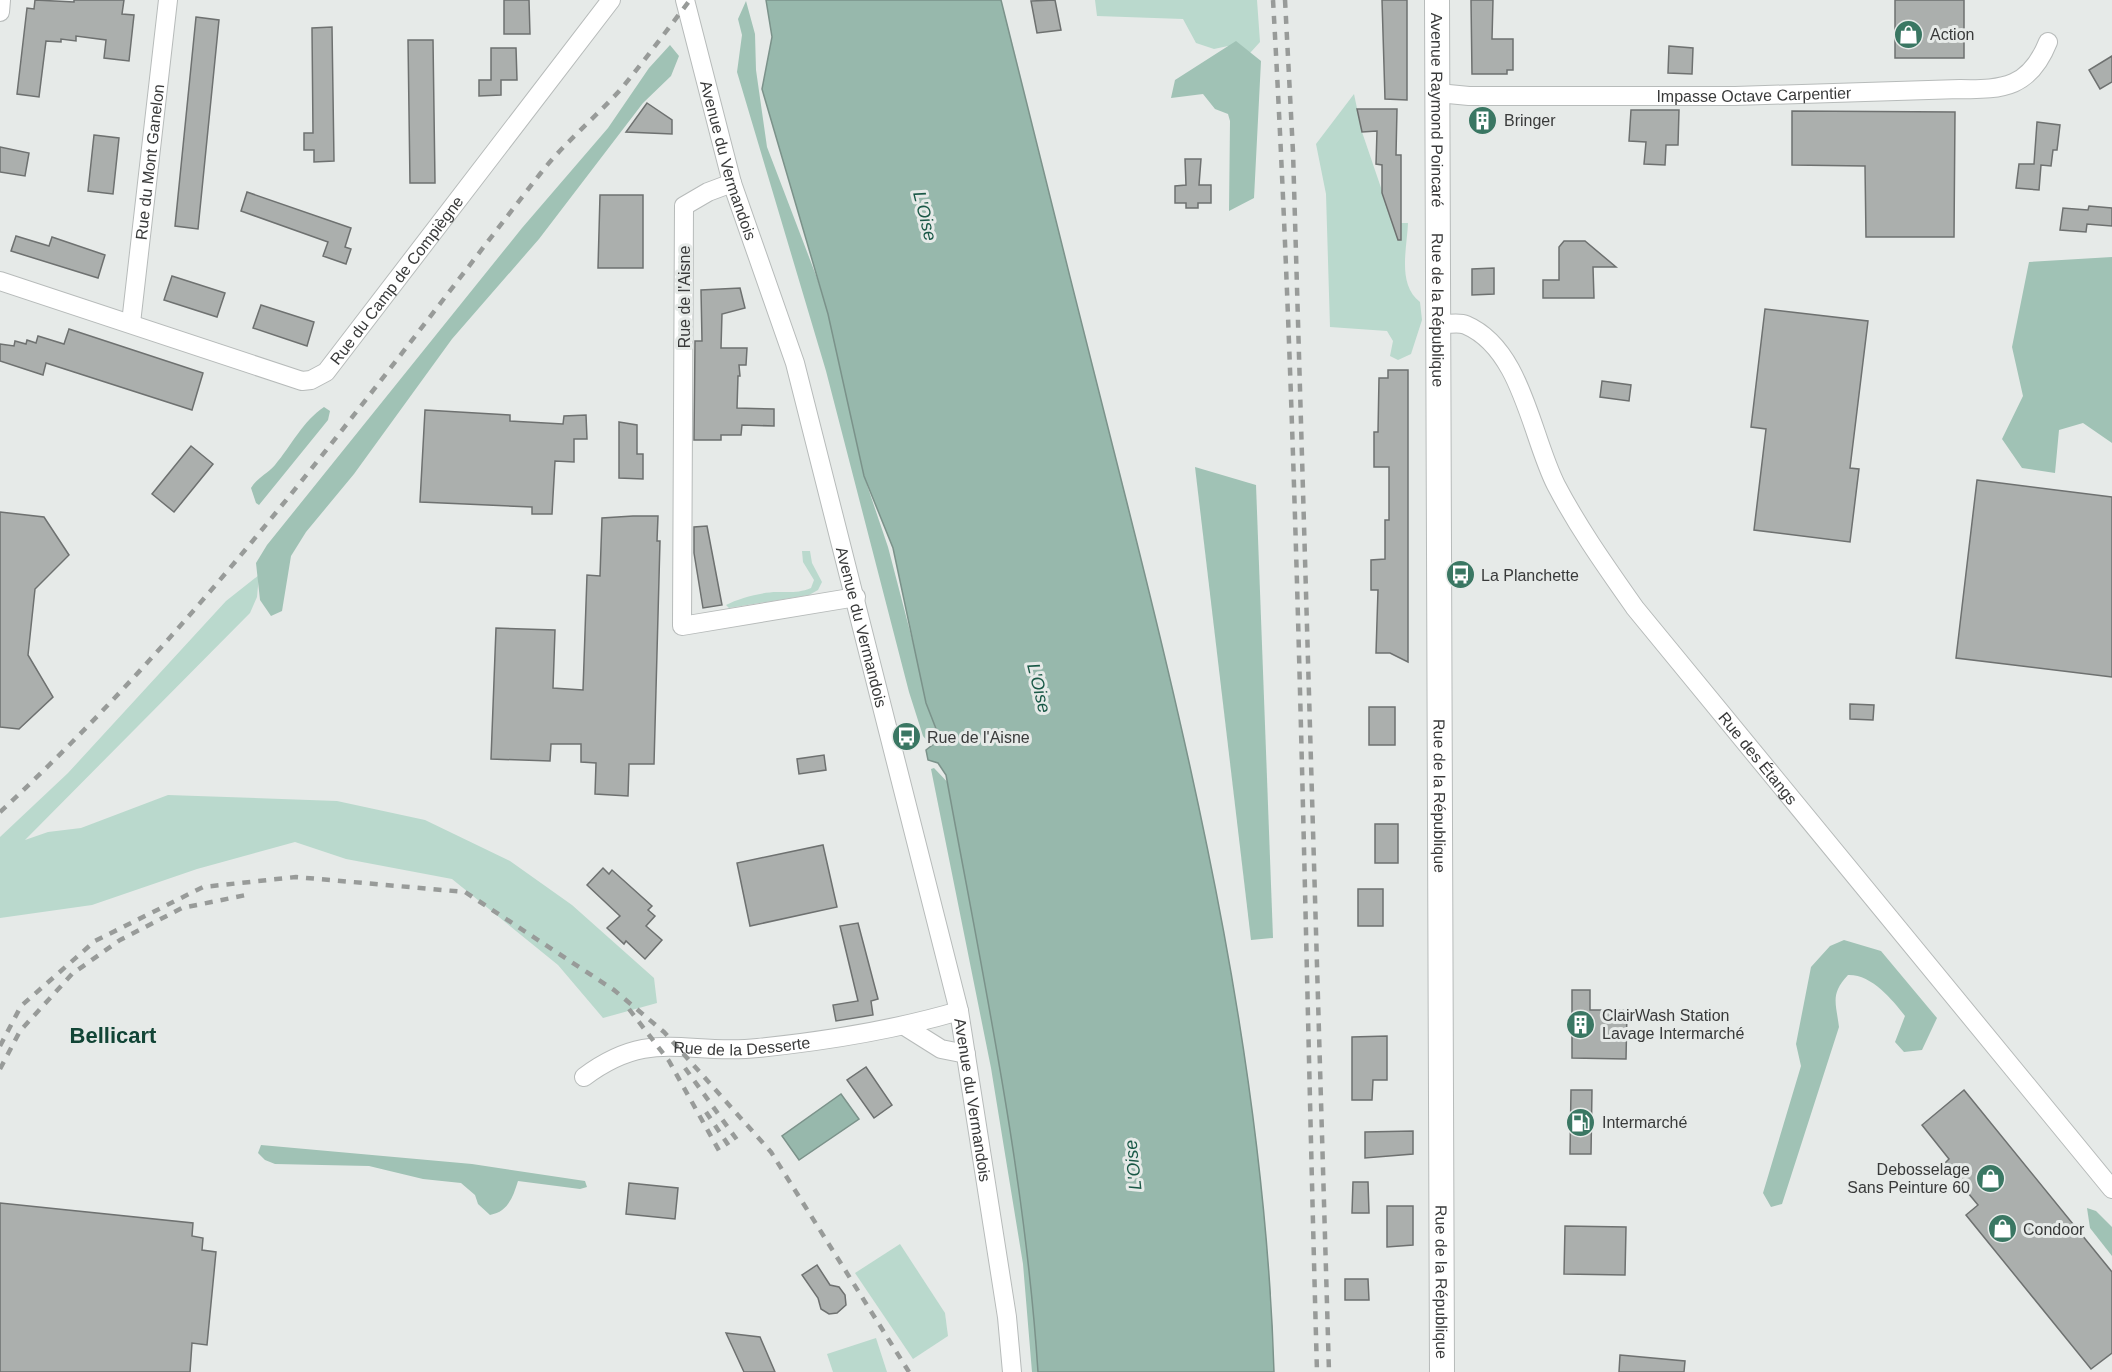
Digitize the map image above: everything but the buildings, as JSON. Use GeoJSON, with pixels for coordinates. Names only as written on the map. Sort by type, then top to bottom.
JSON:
{"type":"FeatureCollection","features":[{"type":"Feature","properties":{"kind":"main road","name":"Avenue Raymond Poincaré"},"geometry":{"type":"LineString","coordinates":[[1437,0],[1438,220]]}},
{"type":"Feature","properties":{"kind":"main road","name":"Rue de la République"},"geometry":{"type":"LineString","coordinates":[[1438,220],[1442,1372]]}},
{"type":"Feature","properties":{"kind":"street"},"geometry":{"type":"LineString","coordinates":[[0,12],[1,0]]}},
{"type":"Feature","properties":{"kind":"street","name":"Rue du Mont Ganelon"},"geometry":{"type":"LineString","coordinates":[[131,323],[168,0]]}},
{"type":"Feature","properties":{"kind":"street","name":"Rue du Camp de Compiègne"},"geometry":{"type":"LineString","coordinates":[[0,281],[302,381],[320,376],[611,0]]}},
{"type":"Feature","properties":{"kind":"street","name":"Avenue du Vermandois"},"geometry":{"type":"LineString","coordinates":[[685,0],[732,183],[795,363],[959,1011],[1007,1317],[1012,1372]]}},
{"type":"Feature","properties":{"kind":"street","name":"Impasse Octave Carpentier"},"geometry":{"type":"LineString","coordinates":[[1438,93],[1469,96],[1735,96],[1994,90],[2025,77],[2040,63],[2048,42]]}},
{"type":"Feature","properties":{"kind":"street","name":"Rue de l'Aisne"},"geometry":{"type":"LineString","coordinates":[[732,183],[708,192],[684,207],[682,626],[856,597]]}},
{"type":"Feature","properties":{"kind":"street","name":"Rue des Étangs"},"geometry":{"type":"LineString","coordinates":[[1439,325],[1466,325],[1494,346],[1517,378],[1534,433],[1556,484],[1593,549],[1635,608],[2112,1190]]}},
{"type":"Feature","properties":{"kind":"street","name":"Rue de la Desserte"},"geometry":{"type":"LineString","coordinates":[[585,1077],[604,1062],[627,1051],[656,1045],[691,1048],[756,1048],[906,1027],[959,1011]]}},
{"type":"Feature","properties":{"kind":"street"},"geometry":{"type":"LineString","coordinates":[[906,1027],[941,1049],[966,1054]]}},
{"type":"Feature","properties":{"kind":"shaded area"},"geometry":{"type":"Polygon","coordinates":[[[1095,0],[1257,0],[1260,42],[1250,53],[1239,55],[1228,46],[1214,49],[1196,43],[1183,19],[1097,16],[1095,0]]]}},
{"type":"Feature","properties":{"kind":"shaded area"},"geometry":{"type":"Polygon","coordinates":[[[746,1],[755,34],[756,70],[767,147],[817,278],[837,341],[864,476],[888,547],[936,731],[929,743],[923,736],[909,692],[826,371],[737,72],[742,35],[738,19],[746,1]]]}},
{"type":"Feature","properties":{"kind":"shaded area"},"geometry":{"type":"Polygon","coordinates":[[[1236,41],[1261,61],[1254,198],[1229,211],[1230,121],[1228,114],[1215,109],[1203,94],[1171,98],[1175,80],[1236,41]]]}},
{"type":"Feature","properties":{"kind":"shaded area"},"geometry":{"type":"Polygon","coordinates":[[[670,45],[679,56],[671,76],[643,103],[539,239],[452,339],[354,474],[306,532],[291,556],[282,611],[271,616],[260,600],[256,563],[267,545],[522,228],[608,128],[649,68],[670,45]]]}},
{"type":"Feature","properties":{"kind":"shaded area"},"geometry":{"type":"Polygon","coordinates":[[[1354,94],[1362,132],[1393,223],[1408,223],[1405,254],[1406,276],[1408,286],[1420,302],[1422,320],[1411,354],[1398,360],[1390,356],[1393,341],[1387,331],[1330,327],[1326,194],[1316,144],[1354,94]]]}},
{"type":"Feature","properties":{"kind":"shaded area"},"geometry":{"type":"Polygon","coordinates":[[[2112,257],[2112,443],[2083,423],[2059,430],[2055,473],[2022,468],[2002,439],[2023,396],[2012,347],[2029,262],[2112,257]]]}},
{"type":"Feature","properties":{"kind":"shaded area"},"geometry":{"type":"Polygon","coordinates":[[[324,407],[330,411],[328,420],[259,505],[256,503],[251,488],[253,485],[275,465],[303,426],[324,407]]]}},
{"type":"Feature","properties":{"kind":"shaded area"},"geometry":{"type":"Polygon","coordinates":[[[1195,467],[1256,485],[1273,938],[1251,940],[1195,467]]]}},
{"type":"Feature","properties":{"kind":"shaded area"},"geometry":{"type":"Polygon","coordinates":[[[802,551],[810,551],[812,563],[822,582],[818,590],[809,595],[729,608],[726,605],[758,594],[811,588],[814,580],[803,562],[802,551]]]}},
{"type":"Feature","properties":{"kind":"shaded area"},"geometry":{"type":"Polygon","coordinates":[[[259,575],[257,597],[250,613],[25,840],[48,832],[81,828],[168,795],[337,801],[425,820],[510,861],[572,905],[654,978],[657,1003],[603,1018],[558,965],[452,879],[346,859],[295,842],[197,869],[92,905],[0,918],[0,837],[68,773],[226,601],[259,575]]]}},
{"type":"Feature","properties":{"kind":"shaded area"},"geometry":{"type":"Polygon","coordinates":[[[934,768],[955,790],[1051,1372],[1032,1372],[1023,1264],[991,1068],[931,769],[934,768]]]}},
{"type":"Feature","properties":{"kind":"shaded area"},"geometry":{"type":"Polygon","coordinates":[[[1844,940],[1881,951],[1937,1018],[1922,1050],[1904,1052],[1895,1042],[1905,1016],[1873,983],[1848,975],[1836,993],[1839,1027],[1782,1204],[1771,1207],[1763,1193],[1801,1066],[1796,1044],[1811,967],[1830,946],[1844,940]]]}},
{"type":"Feature","properties":{"kind":"shaded area"},"geometry":{"type":"Polygon","coordinates":[[[261,1145],[472,1164],[585,1181],[587,1187],[580,1189],[518,1181],[512,1198],[505,1207],[490,1215],[478,1204],[475,1195],[461,1183],[423,1179],[369,1166],[275,1164],[265,1160],[258,1153],[261,1145]]]}},
{"type":"Feature","properties":{"kind":"shaded area"},"geometry":{"type":"Polygon","coordinates":[[[2087,1208],[2096,1211],[2112,1227],[2112,1256],[2090,1228],[2087,1208]]]}},
{"type":"Feature","properties":{"kind":"shaded area"},"geometry":{"type":"Polygon","coordinates":[[[900,1244],[945,1313],[948,1336],[913,1359],[855,1273],[900,1244]]]}},
{"type":"Feature","properties":{"kind":"shaded area"},"geometry":{"type":"Polygon","coordinates":[[[876,1338],[887,1372],[833,1372],[827,1354],[876,1338]]]}},
{"type":"Feature","properties":{"kind":"water","name":"L'Oise"},"geometry":{"type":"Polygon","coordinates":[[[766,0],[1001,0],[1153,606],[1224,931],[1257,1151],[1268,1261],[1274,1372],[1038,1372],[1032,1297],[1013,1147],[988,998],[946,775],[938,763],[928,760],[926,750],[940,739],[926,703],[893,548],[864,476],[828,314],[762,89],[772,37],[766,0]]]}},
{"type":"Feature","properties":{"kind":"water"},"geometry":{"type":"Polygon","coordinates":[[[841,1094],[859,1119],[799,1160],[782,1136],[841,1094]]]}},
{"type":"Feature","properties":{"kind":"railway"},"geometry":{"type":"LineString","coordinates":[[0,812],[75,739],[216,585],[348,422],[540,174],[621,89],[690,0]]}},
{"type":"Feature","properties":{"kind":"railway"},"geometry":{"type":"LineString","coordinates":[[1273,0],[1295,514],[1317,1372]]}},
{"type":"Feature","properties":{"kind":"railway"},"geometry":{"type":"LineString","coordinates":[[1285,0],[1293,152],[1329,1372]]}},
{"type":"Feature","properties":{"kind":"railway"},"geometry":{"type":"LineString","coordinates":[[0,1046],[21,1006],[95,941],[203,887],[296,877],[465,892],[614,990],[664,1032],[771,1152],[909,1372]]}},
{"type":"Feature","properties":{"kind":"railway"},"geometry":{"type":"LineString","coordinates":[[0,1069],[20,1031],[72,974],[120,940],[182,908],[251,894]]}},
{"type":"Feature","properties":{"kind":"railway"},"geometry":{"type":"LineString","coordinates":[[629,1009],[669,1061],[722,1156]]}},
{"type":"Feature","properties":{"kind":"railway"},"geometry":{"type":"LineString","coordinates":[[685,1068],[740,1144]]}},
{"type":"Feature","properties":{"kind":"railway"},"geometry":{"type":"LineString","coordinates":[[706,1112],[731,1149]]}},
{"type":"Feature","properties":{"kind":"place","name":"Action"},"geometry":{"type":"Point","coordinates":[1909,34]}},
{"type":"Feature","properties":{"kind":"place","name":"Bringer"},"geometry":{"type":"Point","coordinates":[1483,120]}},
{"type":"Feature","properties":{"kind":"place","name":"La Planchette"},"geometry":{"type":"Point","coordinates":[1460,575]}},
{"type":"Feature","properties":{"kind":"place","name":"Rue de l'Aisne"},"geometry":{"type":"Point","coordinates":[906,737]}},
{"type":"Feature","properties":{"kind":"place","name":"ClairWash Station Lavage Intermarché"},"geometry":{"type":"Point","coordinates":[1581,1024]}},
{"type":"Feature","properties":{"kind":"place","name":"Intermarché"},"geometry":{"type":"Point","coordinates":[1581,1122]}},
{"type":"Feature","properties":{"kind":"place","name":"Debosselage Sans Peinture 60"},"geometry":{"type":"Point","coordinates":[1991,1178]}},
{"type":"Feature","properties":{"kind":"place","name":"Condoor"},"geometry":{"type":"Point","coordinates":[2002,1229]}},
{"type":"Feature","properties":{"kind":"district","name":"Bellicart"},"geometry":{"type":"Point","coordinates":[113,1035]}}]}
